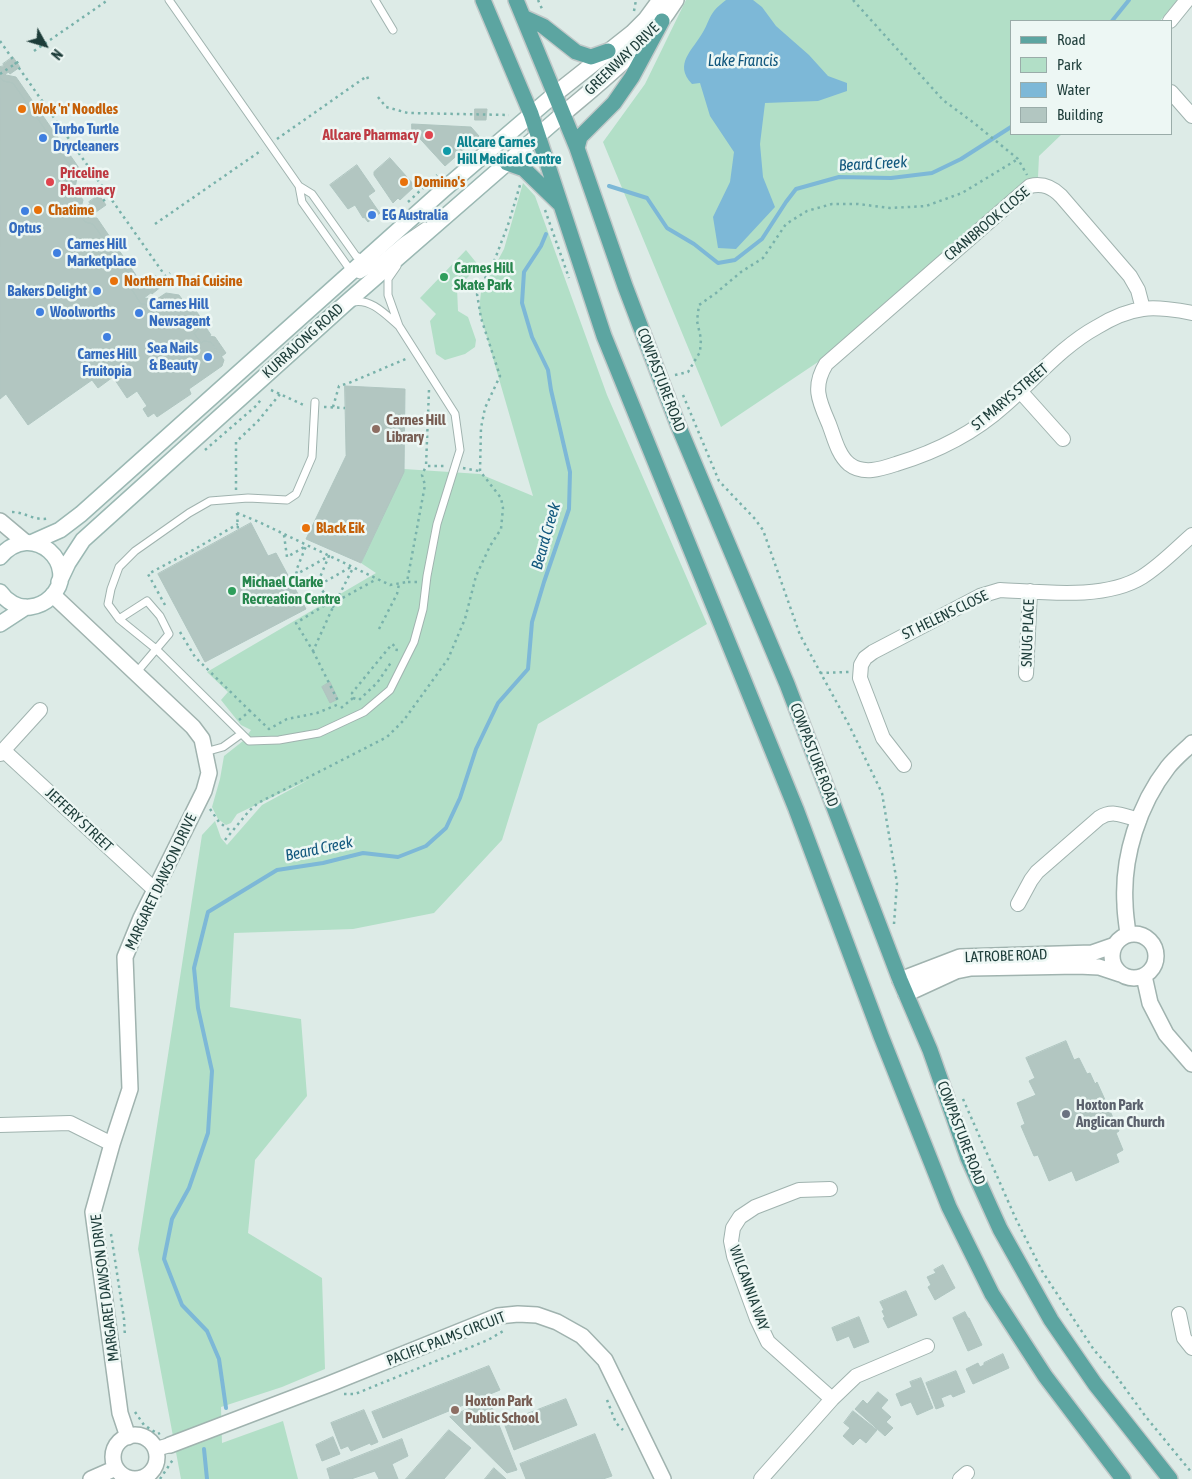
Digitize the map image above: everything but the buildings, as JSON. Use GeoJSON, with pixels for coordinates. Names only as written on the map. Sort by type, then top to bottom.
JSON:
{"type":"FeatureCollection","features":[{"type":"Feature","properties":{"kind":"main road"},"geometry":{"type":"LineString","coordinates":[[482,0],[539,135],[604,336],[796,809],[881,1036],[949,1207],[997,1302],[1045,1376],[1123,1479]]}},
{"type":"Feature","properties":{"kind":"main road","name":"COWPASTURE ROAD"},"geometry":{"type":"LineString","coordinates":[[516,0],[577,148],[625,286],[675,416],[787,684],[900,980],[930,1050],[968,1158],[1018,1263],[1051,1320],[1094,1384],[1170,1479]]}},
{"type":"Feature","properties":{"kind":"main road"},"geometry":{"type":"LineString","coordinates":[[523,17],[542,26],[576,52],[591,57],[608,51]]}},
{"type":"Feature","properties":{"kind":"main road"},"geometry":{"type":"LineString","coordinates":[[577,148],[580,137],[614,103],[632,77],[662,21]]}},
{"type":"Feature","properties":{"kind":"main road"},"geometry":{"type":"LineString","coordinates":[[507,162],[524,169],[562,206]]}},
{"type":"Feature","properties":{"kind":"street","name":"GREENWAY DRIVE"},"geometry":{"type":"LineString","coordinates":[[555,94],[632,33],[660,0]]}},
{"type":"Feature","properties":{"kind":"street","name":"GREENWAY DRIVE"},"geometry":{"type":"LineString","coordinates":[[563,114],[620,64],[662,21],[676,0]]}},
{"type":"Feature","properties":{"kind":"street"},"geometry":{"type":"LineString","coordinates":[[1171,20],[1186,0]]}},
{"type":"Feature","properties":{"kind":"street"},"geometry":{"type":"LineString","coordinates":[[1172,93],[1192,116]]}},
{"type":"Feature","properties":{"kind":"street","name":"KURRAJONG ROAD"},"geometry":{"type":"LineString","coordinates":[[0,557],[7,549],[16,544],[29,542],[60,530],[81,514],[351,271],[555,94]]}},
{"type":"Feature","properties":{"kind":"street","name":"KURRAJONG ROAD"},"geometry":{"type":"LineString","coordinates":[[56,589],[83,540],[346,303],[563,114]]}},
{"type":"Feature","properties":{"kind":"street","name":"CRANBROOK CLOSE"},"geometry":{"type":"LineString","coordinates":[[818,382],[821,372],[833,358],[1030,186],[1044,185],[1061,196],[1130,276],[1138,290],[1143,309]]}},
{"type":"Feature","properties":{"kind":"street","name":"ST MARYS STREET"},"geometry":{"type":"LineString","coordinates":[[818,382],[820,404],[842,456],[847,463],[861,470],[873,470],[888,467],[944,446],[982,424],[1084,334],[1114,319],[1143,309],[1192,313]]}},
{"type":"Feature","properties":{"kind":"street"},"geometry":{"type":"LineString","coordinates":[[1020,391],[1063,439]]}},
{"type":"Feature","properties":{"kind":"street"},"geometry":{"type":"LineString","coordinates":[[0,592],[10,602],[26,607],[38,606],[46,602],[56,589],[60,573],[55,556],[41,545],[29,542],[4,517]]}},
{"type":"Feature","properties":{"kind":"street","name":"ST HELENS CLOSE"},"geometry":{"type":"LineString","coordinates":[[860,671],[865,658],[873,652],[980,596],[1000,590],[1093,592],[1110,590],[1142,577],[1192,535]]}},
{"type":"Feature","properties":{"kind":"street","name":"MARGARET DAWSON DRIVE"},"geometry":{"type":"LineString","coordinates":[[56,589],[135,673],[193,727],[202,739],[209,773],[204,791],[155,890],[125,957],[130,1089],[112,1144],[94,1212],[120,1413],[128,1437]]}},
{"type":"Feature","properties":{"kind":"street","name":"SNUG PLACE"},"geometry":{"type":"LineString","coordinates":[[1026,674],[1030,591]]}},
{"type":"Feature","properties":{"kind":"street"},"geometry":{"type":"LineString","coordinates":[[0,624],[26,607]]}},
{"type":"Feature","properties":{"kind":"street"},"geometry":{"type":"LineString","coordinates":[[860,671],[862,685],[883,738],[904,765]]}},
{"type":"Feature","properties":{"kind":"street"},"geometry":{"type":"LineString","coordinates":[[2,752],[40,710]]}},
{"type":"Feature","properties":{"kind":"street"},"geometry":{"type":"LineString","coordinates":[[1128,934],[1124,903],[1127,867],[1139,820],[1160,777],[1173,760],[1192,743]]}},
{"type":"Feature","properties":{"kind":"street","name":"JEFFERY STREET"},"geometry":{"type":"LineString","coordinates":[[2,752],[155,890]]}},
{"type":"Feature","properties":{"kind":"street"},"geometry":{"type":"LineString","coordinates":[[1018,904],[1037,872],[1099,818],[1105,814],[1114,813],[1139,820]]}},
{"type":"Feature","properties":{"kind":"street"},"geometry":{"type":"LineString","coordinates":[[1128,934],[1141,935],[1147,938],[1155,948],[1156,961],[1149,973],[1144,976],[1131,978],[1120,974],[1113,963],[1112,957],[1115,945],[1128,934]]}},
{"type":"Feature","properties":{"kind":"street","name":"LATROBE ROAD"},"geometry":{"type":"LineString","coordinates":[[900,980],[960,957],[972,955],[1092,953],[1115,945]]}},
{"type":"Feature","properties":{"kind":"street","name":"LATROBE ROAD"},"geometry":{"type":"LineString","coordinates":[[906,994],[956,971],[971,968],[1078,966],[1099,967],[1120,974]]}},
{"type":"Feature","properties":{"kind":"street"},"geometry":{"type":"LineString","coordinates":[[1144,976],[1150,1003],[1166,1034],[1192,1064]]}},
{"type":"Feature","properties":{"kind":"street"},"geometry":{"type":"LineString","coordinates":[[0,1125],[70,1123],[112,1144]]}},
{"type":"Feature","properties":{"kind":"street","name":"WILCANNIA WAY"},"geometry":{"type":"LineString","coordinates":[[830,1189],[799,1190],[755,1207],[740,1216],[733,1228],[731,1241],[734,1256],[757,1319],[768,1342],[832,1399]]}},
{"type":"Feature","properties":{"kind":"street","name":"PACIFIC PALMS CIRCUIT"},"geometry":{"type":"LineString","coordinates":[[170,1448],[498,1316],[518,1314],[537,1316],[557,1322],[582,1336],[605,1360],[663,1479]]}},
{"type":"Feature","properties":{"kind":"street"},"geometry":{"type":"LineString","coordinates":[[1179,1314],[1184,1338],[1192,1348]]}},
{"type":"Feature","properties":{"kind":"street"},"geometry":{"type":"LineString","coordinates":[[761,1479],[850,1381],[862,1373],[927,1346]]}},
{"type":"Feature","properties":{"kind":"street"},"geometry":{"type":"LineString","coordinates":[[141,1436],[152,1443],[170,1448],[157,1458],[155,1467],[141,1479],[127,1477],[116,1468],[114,1461],[116,1446],[128,1437],[141,1436]]}},
{"type":"Feature","properties":{"kind":"street"},"geometry":{"type":"LineString","coordinates":[[91,1479],[116,1468]]}},
{"type":"Feature","properties":{"kind":"lane"},"geometry":{"type":"LineString","coordinates":[[169,0],[299,186],[312,194],[356,256],[364,260]]}},
{"type":"Feature","properties":{"kind":"lane"},"geometry":{"type":"LineString","coordinates":[[375,0],[393,30]]}},
{"type":"Feature","properties":{"kind":"lane"},"geometry":{"type":"LineString","coordinates":[[299,186],[302,202],[351,271],[360,275],[368,272],[403,240],[465,199]]}},
{"type":"Feature","properties":{"kind":"lane"},"geometry":{"type":"LineString","coordinates":[[316,402],[312,457],[296,494],[287,500],[236,499],[210,502],[189,513],[135,551],[119,567],[108,604],[119,619],[156,649],[249,741],[279,740],[319,733],[364,712],[390,690],[414,642],[423,609],[437,524],[460,450],[455,414],[399,326],[388,295],[388,279],[398,264],[421,238]]}},
{"type":"Feature","properties":{"kind":"lane"},"geometry":{"type":"LineString","coordinates":[[346,303],[360,300],[376,307],[399,326]]}},
{"type":"Feature","properties":{"kind":"lane"},"geometry":{"type":"LineString","coordinates":[[119,619],[147,601],[160,616],[170,634],[135,673]]}},
{"type":"Feature","properties":{"kind":"lane"},"geometry":{"type":"LineString","coordinates":[[205,752],[223,747],[241,734]]}},
{"type":"Feature","properties":{"kind":"path"},"geometry":{"type":"LineString","coordinates":[[34,51],[108,0]]}},
{"type":"Feature","properties":{"kind":"path"},"geometry":{"type":"LineString","coordinates":[[629,17],[634,11],[636,0]]}},
{"type":"Feature","properties":{"kind":"path"},"geometry":{"type":"LineString","coordinates":[[852,0],[943,100],[1018,160],[1024,167],[1030,186]]}},
{"type":"Feature","properties":{"kind":"path"},"geometry":{"type":"LineString","coordinates":[[0,40],[166,277]]}},
{"type":"Feature","properties":{"kind":"path"},"geometry":{"type":"LineString","coordinates":[[0,74],[21,60]]}},
{"type":"Feature","properties":{"kind":"path"},"geometry":{"type":"LineString","coordinates":[[276,140],[367,76],[368,80]]}},
{"type":"Feature","properties":{"kind":"path"},"geometry":{"type":"LineString","coordinates":[[378,98],[386,107],[408,113],[510,115]]}},
{"type":"Feature","properties":{"kind":"path"},"geometry":{"type":"LineString","coordinates":[[155,224],[262,150]]}},
{"type":"Feature","properties":{"kind":"path"},"geometry":{"type":"LineString","coordinates":[[672,367],[675,376],[688,372],[700,352],[701,338],[697,321],[698,305],[741,272],[763,258],[786,224],[807,211],[832,204],[858,204],[890,208],[926,206],[962,193],[1018,160]]}},
{"type":"Feature","properties":{"kind":"path"},"geometry":{"type":"LineString","coordinates":[[103,201],[114,193]]}},
{"type":"Feature","properties":{"kind":"path"},"geometry":{"type":"LineString","coordinates":[[138,236],[142,233]]}},
{"type":"Feature","properties":{"kind":"path"},"geometry":{"type":"LineString","coordinates":[[159,281],[170,274]]}},
{"type":"Feature","properties":{"kind":"path"},"geometry":{"type":"LineString","coordinates":[[333,407],[338,386],[349,384],[408,358],[419,356]]}},
{"type":"Feature","properties":{"kind":"path"},"geometry":{"type":"LineString","coordinates":[[407,582],[425,485],[422,475],[426,466],[429,386]]}},
{"type":"Feature","properties":{"kind":"path"},"geometry":{"type":"LineString","coordinates":[[269,389],[295,402]]}},
{"type":"Feature","properties":{"kind":"path"},"geometry":{"type":"LineString","coordinates":[[682,392],[719,481],[763,530],[800,635],[849,725],[882,793],[897,883],[894,932]]}},
{"type":"Feature","properties":{"kind":"path"},"geometry":{"type":"LineString","coordinates":[[238,530],[236,442],[258,422],[280,394]]}},
{"type":"Feature","properties":{"kind":"path"},"geometry":{"type":"LineString","coordinates":[[426,466],[455,467],[480,471]]}},
{"type":"Feature","properties":{"kind":"path"},"geometry":{"type":"LineString","coordinates":[[4,517],[14,512],[39,520],[55,516]]}},
{"type":"Feature","properties":{"kind":"path"},"geometry":{"type":"LineString","coordinates":[[237,513],[390,585],[407,582],[426,583]]}},
{"type":"Feature","properties":{"kind":"path"},"geometry":{"type":"LineString","coordinates":[[169,612],[148,574],[195,550],[238,524]]}},
{"type":"Feature","properties":{"kind":"path"},"geometry":{"type":"LineString","coordinates":[[284,534],[287,557],[306,546]]}},
{"type":"Feature","properties":{"kind":"path"},"geometry":{"type":"LineString","coordinates":[[306,546],[296,571],[297,574],[330,556]]}},
{"type":"Feature","properties":{"kind":"path"},"geometry":{"type":"LineString","coordinates":[[330,556],[318,582],[333,607]]}},
{"type":"Feature","properties":{"kind":"path"},"geometry":{"type":"LineString","coordinates":[[319,585],[352,568]]}},
{"type":"Feature","properties":{"kind":"path"},"geometry":{"type":"LineString","coordinates":[[313,651],[352,568]]}},
{"type":"Feature","properties":{"kind":"path"},"geometry":{"type":"LineString","coordinates":[[336,601],[378,579]]}},
{"type":"Feature","properties":{"kind":"path"},"geometry":{"type":"LineString","coordinates":[[379,629],[397,594],[399,584]]}},
{"type":"Feature","properties":{"kind":"path"},"geometry":{"type":"LineString","coordinates":[[330,602],[296,623],[313,651],[347,720]]}},
{"type":"Feature","properties":{"kind":"path"},"geometry":{"type":"LineString","coordinates":[[176,626],[195,657],[269,729],[287,719],[317,713],[339,704]]}},
{"type":"Feature","properties":{"kind":"path"},"geometry":{"type":"LineString","coordinates":[[392,644],[397,650],[395,656],[377,683],[358,700],[353,698],[352,693],[392,644]]}},
{"type":"Feature","properties":{"kind":"path"},"geometry":{"type":"LineString","coordinates":[[820,673],[860,671]]}},
{"type":"Feature","properties":{"kind":"path"},"geometry":{"type":"LineString","coordinates":[[341,708],[353,698]]}},
{"type":"Feature","properties":{"kind":"path"},"geometry":{"type":"LineString","coordinates":[[232,726],[250,711]]}},
{"type":"Feature","properties":{"kind":"path"},"geometry":{"type":"LineString","coordinates":[[960,1092],[1015,1217],[1042,1271],[1094,1350],[1192,1473]]}},
{"type":"Feature","properties":{"kind":"path"},"geometry":{"type":"LineString","coordinates":[[110,1230],[116,1254],[125,1337]]}},
{"type":"Feature","properties":{"kind":"path"},"geometry":{"type":"LineString","coordinates":[[338,1393],[355,1394],[488,1340],[509,1329]]}},
{"type":"Feature","properties":{"kind":"path"},"geometry":{"type":"LineString","coordinates":[[606,1397],[616,1423],[626,1433]]}},
{"type":"Feature","properties":{"kind":"path"},"geometry":{"type":"LineString","coordinates":[[130,1405],[144,1425],[158,1434],[170,1448],[160,1479]]}},
{"type":"Feature","properties":{"kind":"green space"},"geometry":{"type":"Polygon","coordinates":[[[686,0],[1177,0],[1161,20],[1010,20],[1010,135],[1061,135],[1039,156],[1038,177],[1019,187],[818,362],[721,427],[603,142],[645,84],[686,0]]]}},
{"type":"Feature","properties":{"kind":"green space"},"geometry":{"type":"Polygon","coordinates":[[[523,183],[535,196],[607,395],[707,624],[538,724],[502,840],[434,913],[353,929],[234,933],[230,1007],[301,1019],[307,1096],[255,1160],[248,1233],[322,1278],[325,1369],[282,1387],[221,1407],[222,1443],[283,1421],[298,1479],[181,1479],[138,1249],[202,835],[215,821],[221,838],[227,845],[262,805],[310,779],[237,814],[231,823],[226,825],[218,819],[212,807],[224,756],[243,741],[251,730],[241,725],[221,700],[228,692],[207,672],[376,573],[361,563],[404,469],[480,474],[533,496],[479,310],[481,292],[504,249],[523,183]]]}},
{"type":"Feature","properties":{"kind":"green space"},"geometry":{"type":"Polygon","coordinates":[[[466,250],[479,266],[457,288],[458,311],[468,317],[476,340],[475,347],[465,354],[445,360],[436,354],[430,321],[436,314],[420,298],[466,250]]]}},
{"type":"Feature","properties":{"kind":"water","name":"Lake Francis"},"geometry":{"type":"Polygon","coordinates":[[[726,0],[753,0],[762,7],[776,26],[809,55],[828,76],[847,83],[847,91],[818,101],[765,103],[760,144],[763,177],[775,207],[736,249],[718,248],[713,217],[730,182],[734,152],[710,116],[700,83],[692,84],[684,70],[687,57],[712,13],[726,0]]]}},
{"type":"Feature","properties":{"kind":"waterway","name":"Beard Creek"},"geometry":{"type":"LineString","coordinates":[[1113,20],[1129,0]]}},
{"type":"Feature","properties":{"kind":"waterway","name":"Beard Creek"},"geometry":{"type":"LineString","coordinates":[[609,186],[647,198],[667,228],[694,244],[718,263],[735,260],[762,239],[796,189],[839,177],[891,178],[932,173],[961,159],[1010,128]]}},
{"type":"Feature","properties":{"kind":"waterway","name":"Beard Creek"},"geometry":{"type":"LineString","coordinates":[[226,1408],[219,1359],[207,1331],[182,1305],[164,1259],[172,1219],[189,1188],[208,1133],[212,1071],[198,1008],[194,968],[208,912],[277,870],[323,863],[363,853],[398,857],[426,846],[446,828],[460,798],[476,749],[498,703],[528,669],[532,622],[569,509],[570,472],[548,370],[532,337],[522,303],[524,272],[541,246],[546,234]]}},
{"type":"Feature","properties":{"kind":"waterway","name":"Beard Creek"},"geometry":{"type":"LineString","coordinates":[[204,1449],[207,1479]]}},
{"type":"Feature","properties":{"kind":"place","name":"Wok 'n' Noodles"},"geometry":{"type":"Point","coordinates":[22,109]}},
{"type":"Feature","properties":{"kind":"place","name":"Allcare Pharmacy"},"geometry":{"type":"Point","coordinates":[429,135]}},
{"type":"Feature","properties":{"kind":"place","name":"Turbo Turtle Drycleaners"},"geometry":{"type":"Point","coordinates":[43,138]}},
{"type":"Feature","properties":{"kind":"place","name":"Allcare Carnes Hill Medical Centre"},"geometry":{"type":"Point","coordinates":[447,151]}},
{"type":"Feature","properties":{"kind":"place","name":"Priceline Pharmacy"},"geometry":{"type":"Point","coordinates":[50,182]}},
{"type":"Feature","properties":{"kind":"place","name":"Domino's"},"geometry":{"type":"Point","coordinates":[404,182]}},
{"type":"Feature","properties":{"kind":"place","name":"Chatime"},"geometry":{"type":"Point","coordinates":[38,210]}},
{"type":"Feature","properties":{"kind":"place","name":"Optus"},"geometry":{"type":"Point","coordinates":[25,211]}},
{"type":"Feature","properties":{"kind":"place","name":"EG Australia"},"geometry":{"type":"Point","coordinates":[372,215]}},
{"type":"Feature","properties":{"kind":"place","name":"Carnes Hill Marketplace"},"geometry":{"type":"Point","coordinates":[57,253]}},
{"type":"Feature","properties":{"kind":"place","name":"Carnes Hill Skate Park"},"geometry":{"type":"Point","coordinates":[444,277]}},
{"type":"Feature","properties":{"kind":"place","name":"Northern Thai Cuisine"},"geometry":{"type":"Point","coordinates":[114,281]}},
{"type":"Feature","properties":{"kind":"place","name":"Bakers Delight"},"geometry":{"type":"Point","coordinates":[97,291]}},
{"type":"Feature","properties":{"kind":"place","name":"Woolworths"},"geometry":{"type":"Point","coordinates":[40,312]}},
{"type":"Feature","properties":{"kind":"place","name":"Carnes Hill Newsagent"},"geometry":{"type":"Point","coordinates":[139,313]}},
{"type":"Feature","properties":{"kind":"place","name":"Carnes Hill Fruitopia"},"geometry":{"type":"Point","coordinates":[107,337]}},
{"type":"Feature","properties":{"kind":"place","name":"Sea Nails & Beauty"},"geometry":{"type":"Point","coordinates":[208,357]}},
{"type":"Feature","properties":{"kind":"place","name":"Carnes Hill Library"},"geometry":{"type":"Point","coordinates":[376,429]}},
{"type":"Feature","properties":{"kind":"place","name":"Black Eik"},"geometry":{"type":"Point","coordinates":[306,528]}},
{"type":"Feature","properties":{"kind":"place","name":"Michael Clarke Recreation Centre"},"geometry":{"type":"Point","coordinates":[232,591]}},
{"type":"Feature","properties":{"kind":"place","name":"Hoxton Park Anglican Church"},"geometry":{"type":"Point","coordinates":[1066,1114]}},
{"type":"Feature","properties":{"kind":"place","name":"Hoxton Park Public School"},"geometry":{"type":"Point","coordinates":[455,1410]}}]}
